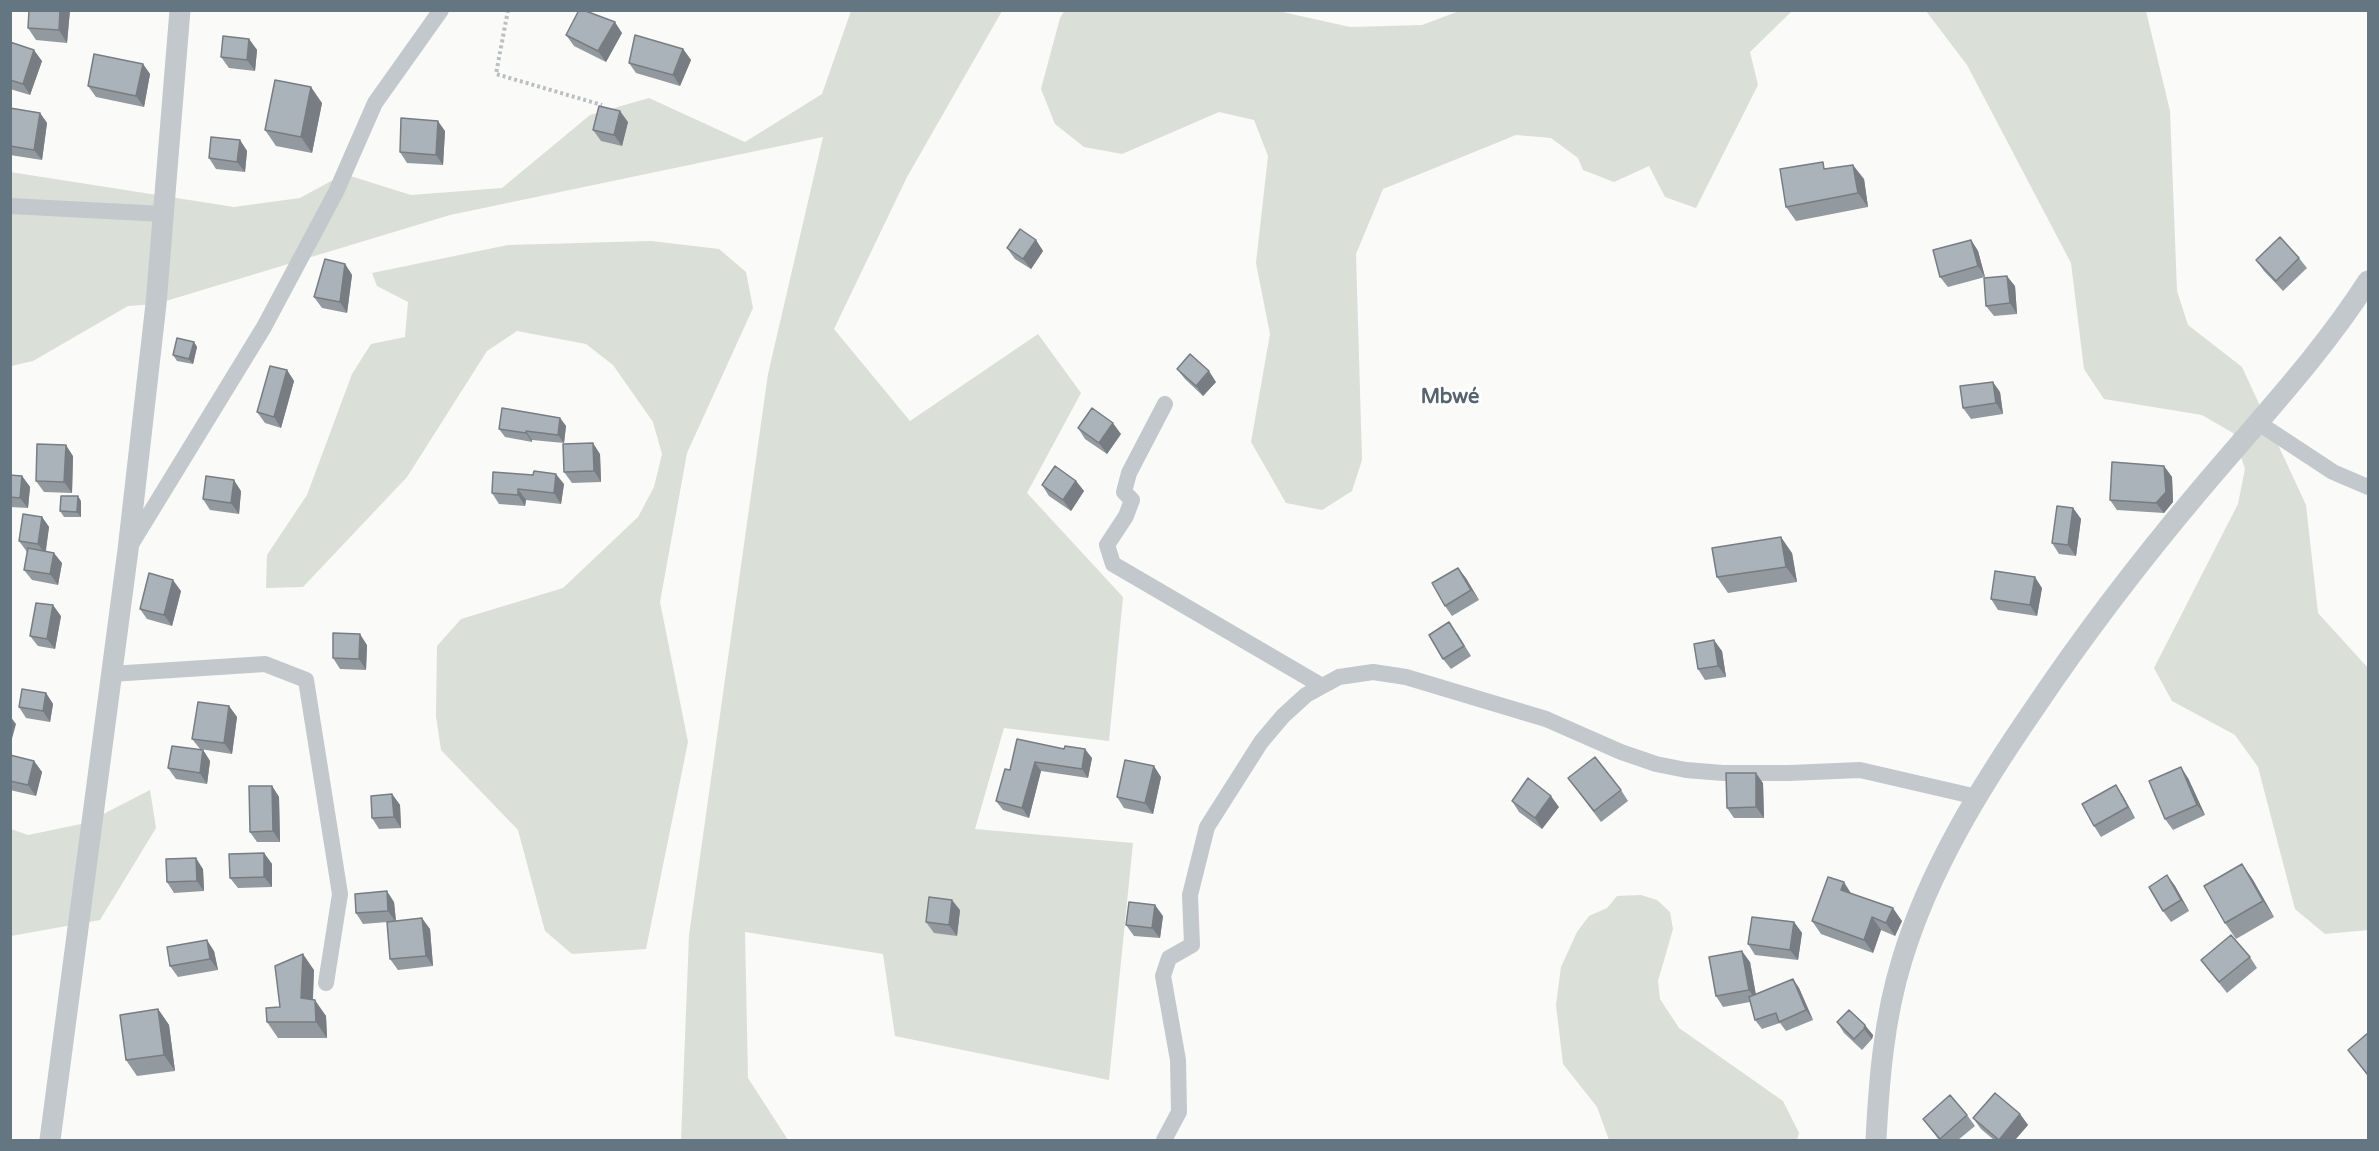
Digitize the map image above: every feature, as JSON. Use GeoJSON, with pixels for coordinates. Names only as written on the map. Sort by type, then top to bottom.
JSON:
{"type":"FeatureCollection","features":[{"type":"Feature","properties":{"kind":"street"},"geometry":{"type":"LineString","coordinates":[[50,1140],[128,550],[164,214],[180,10]]}},
{"type":"Feature","properties":{"kind":"street"},"geometry":{"type":"LineString","coordinates":[[128,550],[264,327],[336,192],[375,103],[441,10]]}},
{"type":"Feature","properties":{"kind":"street"},"geometry":{"type":"LineString","coordinates":[[10,206],[164,214]]}},
{"type":"Feature","properties":{"kind":"street"},"geometry":{"type":"LineString","coordinates":[[1876,1140],[1882,1051],[1902,960],[1924,902],[1977,797],[2041,697],[2099,616],[2195,496],[2326,339],[2368,281]]}},
{"type":"Feature","properties":{"kind":"street"},"geometry":{"type":"LineString","coordinates":[[1165,404],[1129,473],[1124,492],[1131,500],[1126,516],[1107,545],[1113,564],[1322,686]]}},
{"type":"Feature","properties":{"kind":"street"},"geometry":{"type":"LineString","coordinates":[[2257,422],[2332,472],[2368,487]]}},
{"type":"Feature","properties":{"kind":"street"},"geometry":{"type":"LineString","coordinates":[[111,674],[265,664],[306,680],[340,894],[326,982]]}},
{"type":"Feature","properties":{"kind":"street"},"geometry":{"type":"LineString","coordinates":[[1164,1140],[1179,1112],[1178,1060],[1163,976],[1168,958],[1192,945],[1190,895],[1207,827],[1261,742],[1283,716],[1305,696],[1339,677],[1372,672],[1406,677],[1546,719],[1622,752],[1656,764],[1686,770],[1723,773],[1860,770],[1977,797]]}},
{"type":"Feature","properties":{"kind":"path"},"geometry":{"type":"LineString","coordinates":[[508,10],[496,74],[602,105]]}},
{"type":"Feature","properties":{"kind":"shaded area"},"geometry":{"type":"Polygon","coordinates":[[[1065,10],[1278,11],[1350,27],[1422,25],[1462,10],[1792,11],[1750,52],[1758,85],[1696,208],[1665,197],[1649,166],[1614,182],[1583,170],[1578,158],[1551,138],[1516,135],[1383,189],[1356,254],[1362,460],[1352,491],[1322,510],[1286,503],[1251,442],[1270,334],[1256,263],[1268,156],[1254,120],[1219,112],[1122,154],[1084,147],[1055,124],[1041,89],[1060,18],[1065,10]]]}},
{"type":"Feature","properties":{"kind":"shaded area"},"geometry":{"type":"Polygon","coordinates":[[[851,11],[1002,11],[907,177],[834,329],[910,421],[1038,334],[1081,393],[1027,493],[1123,597],[1109,741],[1004,728],[975,829],[1133,843],[1109,1080],[895,1036],[883,954],[745,932],[748,1078],[788,1140],[681,1140],[689,935],[768,374],[823,137],[450,215],[156,304],[128,306],[33,361],[11,366],[10,172],[234,207],[300,198],[344,174],[411,195],[502,188],[590,115],[649,98],[745,142],[822,94],[851,11]]]}},
{"type":"Feature","properties":{"kind":"shaded area"},"geometry":{"type":"Polygon","coordinates":[[[1926,11],[2146,11],[2170,111],[2177,291],[2188,325],[2242,367],[2306,505],[2318,613],[2368,668],[2368,930],[2325,934],[2295,909],[2258,767],[2235,735],[2172,701],[2154,668],[2238,504],[2245,469],[2233,433],[2202,415],[2104,399],[2084,369],[2071,263],[1967,65],[1926,11]]]}},
{"type":"Feature","properties":{"kind":"shaded area"},"geometry":{"type":"Polygon","coordinates":[[[651,241],[719,249],[746,272],[753,308],[687,453],[660,602],[688,742],[646,949],[572,954],[545,931],[518,830],[441,750],[436,716],[437,646],[461,619],[563,588],[638,517],[654,487],[662,454],[653,422],[613,365],[586,344],[517,331],[487,351],[407,477],[303,587],[266,588],[267,555],[307,495],[352,374],[371,344],[405,337],[408,302],[377,286],[372,273],[508,245],[651,241]]]}},
{"type":"Feature","properties":{"kind":"shaded area"},"geometry":{"type":"Polygon","coordinates":[[[150,790],[156,828],[100,920],[11,936],[11,829],[28,835],[86,823],[150,790]]]}},
{"type":"Feature","properties":{"kind":"shaded area"},"geometry":{"type":"Polygon","coordinates":[[[1641,895],[1657,900],[1670,912],[1673,929],[1658,981],[1660,999],[1679,1028],[1783,1101],[1799,1133],[1797,1140],[1609,1140],[1597,1107],[1563,1064],[1556,1005],[1561,967],[1577,932],[1589,916],[1607,908],[1617,896],[1641,895]]]}},
{"type":"Feature","properties":{"kind":"building"},"geometry":{"type":"Polygon","coordinates":[[[29,10],[60,10],[59,30],[28,28],[29,10]]]}},
{"type":"Feature","properties":{"kind":"building"},"geometry":{"type":"Polygon","coordinates":[[[579,10],[615,22],[598,51],[566,35],[579,10]]]}},
{"type":"Feature","properties":{"kind":"building"},"geometry":{"type":"Polygon","coordinates":[[[635,35],[683,49],[673,75],[629,63],[635,35]]]}},
{"type":"Feature","properties":{"kind":"building"},"geometry":{"type":"Polygon","coordinates":[[[223,36],[249,39],[247,60],[221,57],[223,36]]]}},
{"type":"Feature","properties":{"kind":"building"},"geometry":{"type":"Polygon","coordinates":[[[10,42],[34,50],[23,84],[10,80],[10,42]]]}},
{"type":"Feature","properties":{"kind":"building"},"geometry":{"type":"Polygon","coordinates":[[[94,54],[143,64],[136,96],[88,86],[94,54]]]}},
{"type":"Feature","properties":{"kind":"building"},"geometry":{"type":"Polygon","coordinates":[[[275,80],[311,87],[301,137],[265,130],[275,80]]]}},
{"type":"Feature","properties":{"kind":"building"},"geometry":{"type":"Polygon","coordinates":[[[599,106],[620,111],[614,135],[593,130],[599,106]]]}},
{"type":"Feature","properties":{"kind":"building"},"geometry":{"type":"Polygon","coordinates":[[[10,108],[40,113],[34,150],[10,146],[10,108]]]}},
{"type":"Feature","properties":{"kind":"building"},"geometry":{"type":"Polygon","coordinates":[[[401,118],[438,121],[436,155],[400,152],[401,118]]]}},
{"type":"Feature","properties":{"kind":"building"},"geometry":{"type":"Polygon","coordinates":[[[211,137],[240,140],[237,162],[209,158],[211,137]]]}},
{"type":"Feature","properties":{"kind":"building"},"geometry":{"type":"Polygon","coordinates":[[[1823,162],[1824,169],[1853,165],[1858,193],[1786,207],[1780,169],[1823,162]]]}},
{"type":"Feature","properties":{"kind":"building"},"geometry":{"type":"Polygon","coordinates":[[[1020,229],[1036,240],[1023,259],[1007,248],[1020,229]]]}},
{"type":"Feature","properties":{"kind":"building"},"geometry":{"type":"Polygon","coordinates":[[[2280,237],[2299,258],[2276,281],[2256,260],[2280,237]]]}},
{"type":"Feature","properties":{"kind":"building"},"geometry":{"type":"Polygon","coordinates":[[[1971,240],[1978,266],[1940,277],[1933,250],[1971,240]]]}},
{"type":"Feature","properties":{"kind":"building"},"geometry":{"type":"Polygon","coordinates":[[[325,259],[345,264],[340,302],[314,297],[325,259]]]}},
{"type":"Feature","properties":{"kind":"building"},"geometry":{"type":"Polygon","coordinates":[[[2007,276],[2010,303],[1986,306],[1984,278],[2007,276]]]}},
{"type":"Feature","properties":{"kind":"building"},"geometry":{"type":"Polygon","coordinates":[[[177,338],[194,342],[189,359],[173,355],[177,338]]]}},
{"type":"Feature","properties":{"kind":"building"},"geometry":{"type":"Polygon","coordinates":[[[1190,354],[1209,371],[1196,386],[1177,369],[1190,354]]]}},
{"type":"Feature","properties":{"kind":"building"},"geometry":{"type":"Polygon","coordinates":[[[270,366],[287,370],[274,417],[257,412],[270,366]]]}},
{"type":"Feature","properties":{"kind":"building"},"geometry":{"type":"Polygon","coordinates":[[[1993,382],[1996,403],[1963,408],[1960,386],[1993,382]]]}},
{"type":"Feature","properties":{"kind":"building"},"geometry":{"type":"Polygon","coordinates":[[[502,408],[560,418],[558,435],[499,429],[502,408]]]}},
{"type":"Feature","properties":{"kind":"building"},"geometry":{"type":"Polygon","coordinates":[[[1092,408],[1113,423],[1099,443],[1078,428],[1092,408]]]}},
{"type":"Feature","properties":{"kind":"building"},"geometry":{"type":"Polygon","coordinates":[[[593,443],[594,471],[564,472],[563,444],[593,443]]]}},
{"type":"Feature","properties":{"kind":"building"},"geometry":{"type":"Polygon","coordinates":[[[37,444],[66,445],[64,482],[36,481],[37,444]]]}},
{"type":"Feature","properties":{"kind":"building"},"geometry":{"type":"Polygon","coordinates":[[[2112,462],[2164,466],[2166,492],[2156,503],[2110,500],[2112,462]]]}},
{"type":"Feature","properties":{"kind":"building"},"geometry":{"type":"Polygon","coordinates":[[[1055,466],[1076,481],[1063,500],[1042,485],[1055,466]]]}},
{"type":"Feature","properties":{"kind":"building"},"geometry":{"type":"Polygon","coordinates":[[[534,471],[556,474],[554,493],[518,489],[518,495],[492,493],[493,472],[533,475],[534,471]]]}},
{"type":"Feature","properties":{"kind":"building"},"geometry":{"type":"Polygon","coordinates":[[[10,475],[22,476],[20,498],[10,497],[10,475]]]}},
{"type":"Feature","properties":{"kind":"building"},"geometry":{"type":"Polygon","coordinates":[[[206,476],[234,480],[231,503],[203,499],[206,476]]]}},
{"type":"Feature","properties":{"kind":"building"},"geometry":{"type":"Polygon","coordinates":[[[61,496],[78,496],[77,512],[60,511],[61,496]]]}},
{"type":"Feature","properties":{"kind":"building"},"geometry":{"type":"Polygon","coordinates":[[[2057,506],[2073,508],[2068,545],[2052,543],[2057,506]]]}},
{"type":"Feature","properties":{"kind":"building"},"geometry":{"type":"Polygon","coordinates":[[[23,514],[42,517],[38,544],[19,541],[23,514]]]}},
{"type":"Feature","properties":{"kind":"building"},"geometry":{"type":"Polygon","coordinates":[[[1781,537],[1786,567],[1717,577],[1712,548],[1781,537]]]}},
{"type":"Feature","properties":{"kind":"building"},"geometry":{"type":"Polygon","coordinates":[[[28,548],[54,553],[50,574],[24,570],[28,548]]]}},
{"type":"Feature","properties":{"kind":"building"},"geometry":{"type":"Polygon","coordinates":[[[1458,568],[1471,590],[1445,606],[1432,583],[1458,568]]]}},
{"type":"Feature","properties":{"kind":"building"},"geometry":{"type":"Polygon","coordinates":[[[1995,571],[2035,577],[2030,605],[1991,599],[1995,571]]]}},
{"type":"Feature","properties":{"kind":"building"},"geometry":{"type":"Polygon","coordinates":[[[149,573],[173,580],[164,615],[140,609],[149,573]]]}},
{"type":"Feature","properties":{"kind":"building"},"geometry":{"type":"Polygon","coordinates":[[[36,603],[53,605],[47,639],[30,636],[36,603]]]}},
{"type":"Feature","properties":{"kind":"building"},"geometry":{"type":"Polygon","coordinates":[[[1449,622],[1464,646],[1443,659],[1429,635],[1449,622]]]}},
{"type":"Feature","properties":{"kind":"building"},"geometry":{"type":"Polygon","coordinates":[[[333,633],[360,634],[359,659],[333,658],[333,633]]]}},
{"type":"Feature","properties":{"kind":"building"},"geometry":{"type":"Polygon","coordinates":[[[1714,640],[1718,666],[1698,669],[1694,644],[1714,640]]]}},
{"type":"Feature","properties":{"kind":"building"},"geometry":{"type":"Polygon","coordinates":[[[22,689],[46,693],[43,711],[19,707],[22,689]]]}},
{"type":"Feature","properties":{"kind":"building"},"geometry":{"type":"Polygon","coordinates":[[[198,702],[229,706],[224,743],[192,739],[198,702]]]}},
{"type":"Feature","properties":{"kind":"building"},"geometry":{"type":"Polygon","coordinates":[[[1017,739],[1064,749],[1065,746],[1085,749],[1082,769],[1035,762],[1022,808],[996,801],[1005,769],[1010,770],[1017,739]]]}},
{"type":"Feature","properties":{"kind":"building"},"geometry":{"type":"Polygon","coordinates":[[[172,746],[203,750],[200,773],[168,768],[172,746]]]}},
{"type":"Feature","properties":{"kind":"building"},"geometry":{"type":"Polygon","coordinates":[[[10,755],[34,761],[28,785],[10,781],[10,755]]]}},
{"type":"Feature","properties":{"kind":"building"},"geometry":{"type":"Polygon","coordinates":[[[1595,757],[1621,790],[1594,811],[1568,778],[1595,757]]]}},
{"type":"Feature","properties":{"kind":"building"},"geometry":{"type":"Polygon","coordinates":[[[1125,760],[1154,766],[1145,803],[1117,797],[1125,760]]]}},
{"type":"Feature","properties":{"kind":"building"},"geometry":{"type":"Polygon","coordinates":[[[2181,767],[2197,805],[2165,819],[2149,781],[2181,767]]]}},
{"type":"Feature","properties":{"kind":"building"},"geometry":{"type":"Polygon","coordinates":[[[1726,773],[1756,773],[1756,807],[1727,808],[1726,773]]]}},
{"type":"Feature","properties":{"kind":"building"},"geometry":{"type":"Polygon","coordinates":[[[1528,778],[1551,796],[1535,818],[1512,801],[1528,778]]]}},
{"type":"Feature","properties":{"kind":"building"},"geometry":{"type":"Polygon","coordinates":[[[2116,785],[2128,807],[2094,826],[2082,804],[2116,785]]]}},
{"type":"Feature","properties":{"kind":"building"},"geometry":{"type":"Polygon","coordinates":[[[249,786],[272,786],[273,831],[250,832],[249,786]]]}},
{"type":"Feature","properties":{"kind":"building"},"geometry":{"type":"Polygon","coordinates":[[[392,794],[394,817],[372,818],[371,796],[392,794]]]}},
{"type":"Feature","properties":{"kind":"building"},"geometry":{"type":"Polygon","coordinates":[[[264,853],[264,877],[230,878],[229,854],[264,853]]]}},
{"type":"Feature","properties":{"kind":"building"},"geometry":{"type":"Polygon","coordinates":[[[196,858],[197,881],[167,882],[166,859],[196,858]]]}},
{"type":"Feature","properties":{"kind":"building"},"geometry":{"type":"Polygon","coordinates":[[[2242,864],[2263,901],[2225,923],[2204,886],[2242,864]]]}},
{"type":"Feature","properties":{"kind":"building"},"geometry":{"type":"Polygon","coordinates":[[[2167,875],[2181,900],[2163,911],[2149,887],[2167,875]]]}},
{"type":"Feature","properties":{"kind":"building"},"geometry":{"type":"Polygon","coordinates":[[[1828,877],[1844,882],[1841,890],[1893,908],[1886,923],[1872,917],[1864,940],[1812,921],[1828,877]]]}},
{"type":"Feature","properties":{"kind":"building"},"geometry":{"type":"Polygon","coordinates":[[[387,891],[388,911],[356,913],[355,894],[387,891]]]}},
{"type":"Feature","properties":{"kind":"building"},"geometry":{"type":"Polygon","coordinates":[[[929,897],[952,900],[949,925],[926,922],[929,897]]]}},
{"type":"Feature","properties":{"kind":"building"},"geometry":{"type":"Polygon","coordinates":[[[1129,902],[1155,905],[1152,928],[1126,925],[1129,902]]]}},
{"type":"Feature","properties":{"kind":"building"},"geometry":{"type":"Polygon","coordinates":[[[1752,917],[1794,922],[1790,950],[1748,944],[1752,917]]]}},
{"type":"Feature","properties":{"kind":"building"},"geometry":{"type":"Polygon","coordinates":[[[422,918],[426,956],[390,959],[387,922],[422,918]]]}},
{"type":"Feature","properties":{"kind":"building"},"geometry":{"type":"Polygon","coordinates":[[[2231,935],[2250,957],[2219,982],[2201,960],[2231,935]]]}},
{"type":"Feature","properties":{"kind":"building"},"geometry":{"type":"Polygon","coordinates":[[[207,940],[210,959],[170,966],[167,947],[207,940]]]}},
{"type":"Feature","properties":{"kind":"building"},"geometry":{"type":"Polygon","coordinates":[[[1742,951],[1749,990],[1716,996],[1709,957],[1742,951]]]}},
{"type":"Feature","properties":{"kind":"building"},"geometry":{"type":"Polygon","coordinates":[[[303,954],[301,998],[315,1000],[316,1022],[267,1022],[266,1008],[280,1007],[275,966],[303,954]]]}},
{"type":"Feature","properties":{"kind":"building"},"geometry":{"type":"Polygon","coordinates":[[[1793,979],[1806,1010],[1779,1022],[1776,1013],[1755,1020],[1749,997],[1793,979]]]}},
{"type":"Feature","properties":{"kind":"building"},"geometry":{"type":"Polygon","coordinates":[[[158,1009],[164,1055],[126,1060],[120,1015],[158,1009]]]}},
{"type":"Feature","properties":{"kind":"building"},"geometry":{"type":"Polygon","coordinates":[[[1849,1010],[1865,1025],[1854,1039],[1837,1022],[1849,1010]]]}},
{"type":"Feature","properties":{"kind":"building"},"geometry":{"type":"Polygon","coordinates":[[[2368,1033],[2368,1075],[2348,1050],[2368,1033]]]}},
{"type":"Feature","properties":{"kind":"building"},"geometry":{"type":"Polygon","coordinates":[[[1995,1093],[2020,1114],[1999,1140],[1973,1118],[1995,1093]]]}},
{"type":"Feature","properties":{"kind":"building"},"geometry":{"type":"Polygon","coordinates":[[[1950,1095],[1967,1115],[1940,1139],[1923,1119],[1950,1095]]]}},
{"type":"Feature","properties":{"kind":"district","name":"Mbwé"},"geometry":{"type":"Point","coordinates":[1450,398]}}]}
